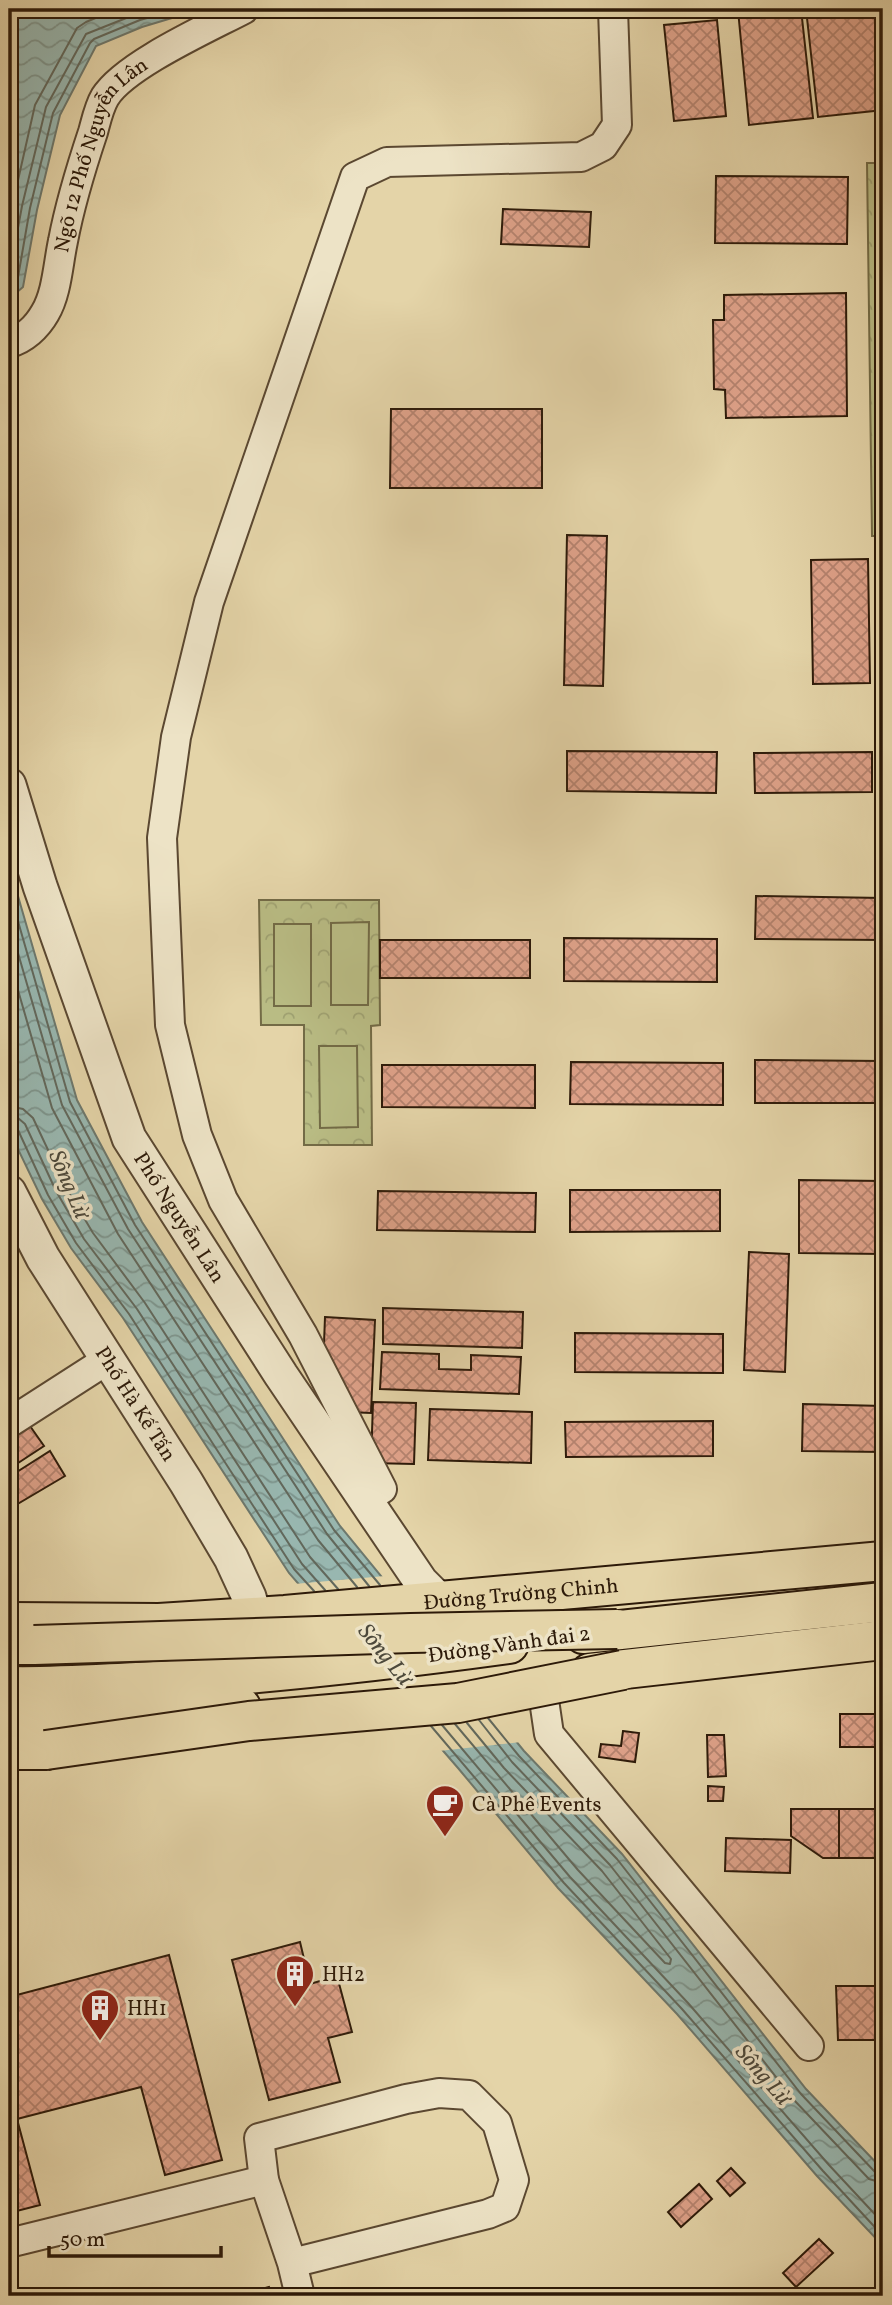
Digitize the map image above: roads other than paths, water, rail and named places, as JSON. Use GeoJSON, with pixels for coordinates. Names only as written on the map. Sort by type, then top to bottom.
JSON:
{"type":"FeatureCollection","features":[{"type":"Feature","properties":{"kind":"main road","name":"Đường Trường Chinh"},"geometry":{"type":"LineString","coordinates":[[9,1622],[159,1623],[270,1616],[883,1562]]}},
{"type":"Feature","properties":{"kind":"main road","name":"Đường Vành đai 2"},"geometry":{"type":"LineString","coordinates":[[9,1686],[234,1677],[412,1658],[617,1629],[883,1602]]}},
{"type":"Feature","properties":{"kind":"main road","name":"Đường Trường Chinh"},"geometry":{"type":"LineString","coordinates":[[9,1660],[30,1659],[159,1623]]}},
{"type":"Feature","properties":{"kind":"main road"},"geometry":{"type":"LineString","coordinates":[[9,1645],[617,1629]]}},
{"type":"Feature","properties":{"kind":"main road","name":"Đường Vành đai 2"},"geometry":{"type":"LineString","coordinates":[[9,1717],[44,1718],[232,1708],[623,1670],[883,1640]]}},
{"type":"Feature","properties":{"kind":"main road"},"geometry":{"type":"LineString","coordinates":[[9,1764],[72,1763],[194,1744],[398,1725],[544,1700],[722,1675],[883,1658]]}},
{"type":"Feature","properties":{"kind":"main road"},"geometry":{"type":"LineString","coordinates":[[9,1750],[46,1750],[249,1721],[458,1703],[623,1670]]}},
{"type":"Feature","properties":{"kind":"main road"},"geometry":{"type":"LineString","coordinates":[[9,1735],[60,1734],[194,1744]]}},
{"type":"Feature","properties":{"kind":"street","name":"Ngõ 12 Phố Nguyễn Lân"},"geometry":{"type":"LineString","coordinates":[[9,343],[30,332],[46,313],[80,172],[104,98],[119,79],[138,66],[244,9]]}},
{"type":"Feature","properties":{"kind":"street"},"geometry":{"type":"LineString","coordinates":[[366,1499],[382,1489],[303,1335],[223,1200],[197,1135],[170,1025],[162,838],[166,796],[209,602],[355,177],[387,162],[581,157],[603,146],[617,125],[613,9]]}},
{"type":"Feature","properties":{"kind":"street","name":"Phố Nguyễn Lân"},"geometry":{"type":"LineString","coordinates":[[9,785],[40,886],[129,1138],[281,1375],[421,1581],[441,1602]]}},
{"type":"Feature","properties":{"kind":"street","name":"Phố Hà Kế Tấn"},"geometry":{"type":"LineString","coordinates":[[9,1192],[43,1258],[232,1558],[249,1597],[270,1616]]}},
{"type":"Feature","properties":{"kind":"street"},"geometry":{"type":"LineString","coordinates":[[9,1423],[107,1360]]}},
{"type":"Feature","properties":{"kind":"street"},"geometry":{"type":"LineString","coordinates":[[544,1700],[548,1734],[809,2046]]}},
{"type":"Feature","properties":{"kind":"street"},"geometry":{"type":"LineString","coordinates":[[292,2263],[488,2214],[505,2207],[514,2180],[497,2123],[469,2095],[439,2093],[406,2099],[258,2138],[264,2180],[292,2263],[300,2296]]}},
{"type":"Feature","properties":{"kind":"street"},"geometry":{"type":"LineString","coordinates":[[9,2243],[264,2180]]}},
{"type":"Feature","properties":{"kind":"water"},"geometry":{"type":"Polygon","coordinates":[[[9,9],[202,9],[142,27],[96,46],[60,115],[37,210],[23,287],[9,299],[9,9]]]}},
{"type":"Feature","properties":{"kind":"water","name":"Sông Lừ"},"geometry":{"type":"Polygon","coordinates":[[[9,865],[77,1100],[142,1222],[340,1526],[524,1751],[622,1854],[806,2089],[883,2170],[883,2246],[817,2176],[677,2014],[558,1888],[289,1573],[123,1318],[71,1248],[42,1199],[15,1143],[9,1121],[9,865]]]}},
{"type":"Feature","properties":{"kind":"place","name":"Cà Phê Events"},"geometry":{"type":"Point","coordinates":[445,1838]}},
{"type":"Feature","properties":{"kind":"place","name":"HH2"},"geometry":{"type":"Point","coordinates":[295,2008]}},
{"type":"Feature","properties":{"kind":"place","name":"HH1"},"geometry":{"type":"Point","coordinates":[100,2042]}}]}
